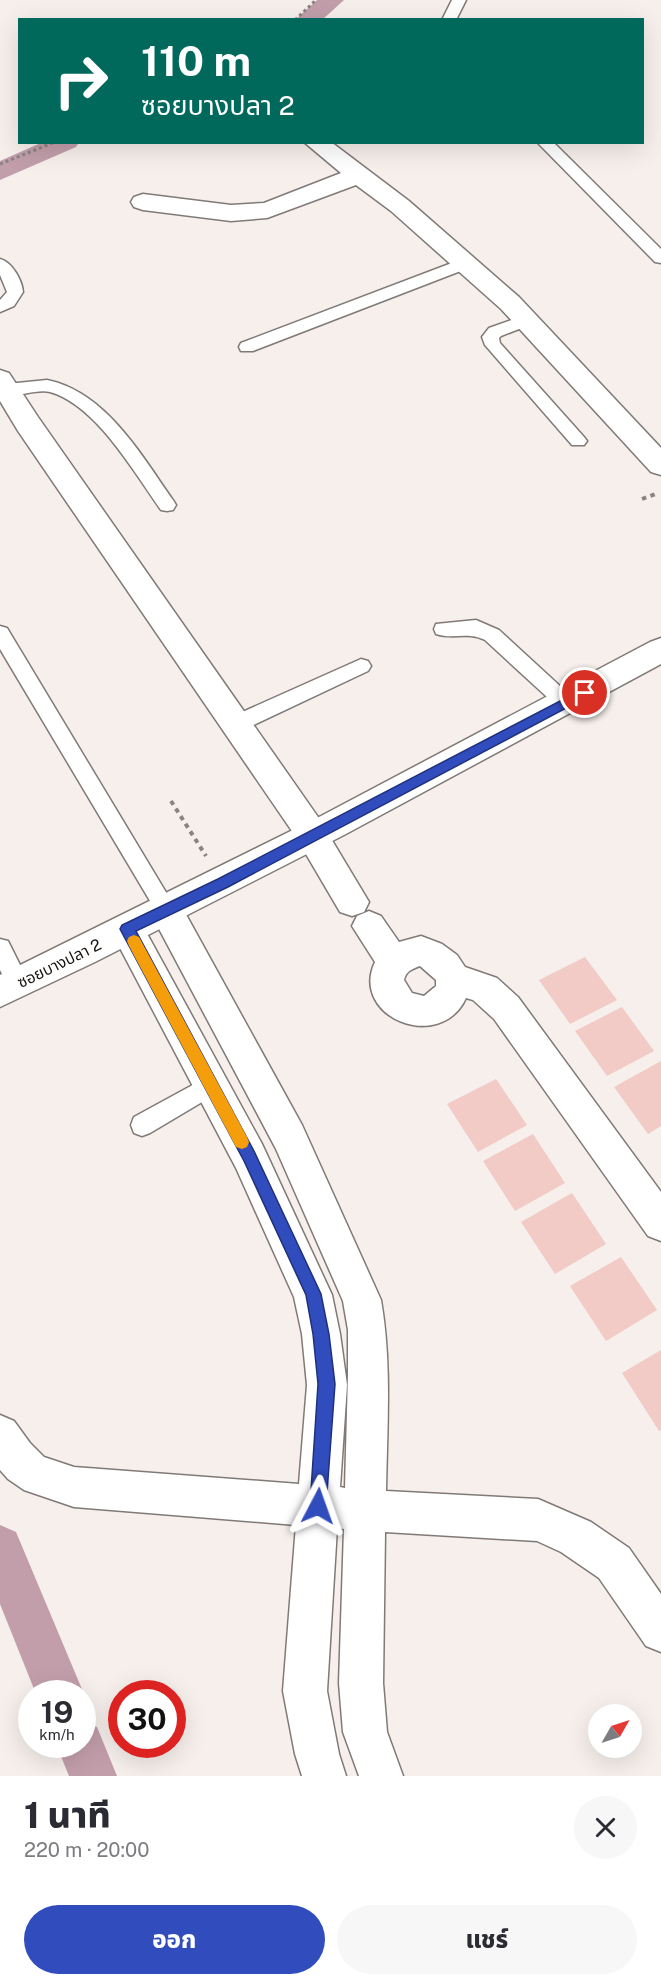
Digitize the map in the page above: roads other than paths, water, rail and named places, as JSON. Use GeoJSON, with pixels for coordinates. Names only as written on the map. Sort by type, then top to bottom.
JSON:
{"type":"FeatureCollection","features":[{"type":"Feature","properties":{"kind":"street"},"geometry":{"type":"LineString","coordinates":[[318,144],[400,206],[526,320],[661,465]]}},
{"type":"Feature","properties":{"kind":"street"},"geometry":{"type":"LineString","coordinates":[[143,202],[231,213],[267,210],[359,175]]}},
{"type":"Feature","properties":{"kind":"street"},"geometry":{"type":"LineString","coordinates":[[3,384],[35,434],[314,836],[361,914],[393,961]]}},
{"type":"Feature","properties":{"kind":"street","name":"ซอยบางปลา 2"},"geometry":{"type":"LineString","coordinates":[[9,988],[314,836],[566,703],[661,650]]}},
{"type":"Feature","properties":{"kind":"street"},"geometry":{"type":"LineString","coordinates":[[166,910],[289,1137],[362,1300],[367,1330],[366,1510],[361,1683],[365,1732],[381,1776]]}},
{"type":"Feature","properties":{"kind":"street"},"geometry":{"type":"LineString","coordinates":[[127,929],[249,1156],[314,1294],[327,1384],[305,1691],[316,1754],[324,1776]]}},
{"type":"Feature","properties":{"kind":"street"},"geometry":{"type":"LineString","coordinates":[[421,951],[436,956],[447,965],[453,978],[452,993],[442,1005],[427,1011],[410,1010],[395,1002],[387,989],[386,974],[393,961],[406,953],[421,951]]}},
{"type":"Feature","properties":{"kind":"street"},"geometry":{"type":"LineString","coordinates":[[453,978],[485,989],[506,1008],[661,1223]]}},
{"type":"Feature","properties":{"kind":"street"},"geometry":{"type":"LineString","coordinates":[[249,1156],[289,1137]]}},
{"type":"Feature","properties":{"kind":"street"},"geometry":{"type":"LineString","coordinates":[[0,1435],[14,1457],[39,1479],[74,1487],[366,1510],[538,1520],[576,1537],[614,1563],[661,1631]]}},
{"type":"Feature","properties":{"kind":"lane"},"geometry":{"type":"LineString","coordinates":[[450,18],[459,0]]}},
{"type":"Feature","properties":{"kind":"lane"},"geometry":{"type":"LineString","coordinates":[[546,144],[661,258]]}},
{"type":"Feature","properties":{"kind":"lane"},"geometry":{"type":"LineString","coordinates":[[248,347],[465,263]]}},
{"type":"Feature","properties":{"kind":"lane"},"geometry":{"type":"LineString","coordinates":[[0,264],[15,284],[16,292],[10,302],[0,307]]}},
{"type":"Feature","properties":{"kind":"lane"},"geometry":{"type":"LineString","coordinates":[[526,320],[495,332],[490,337],[493,345],[578,441]]}},
{"type":"Feature","properties":{"kind":"lane"},"geometry":{"type":"LineString","coordinates":[[3,384],[53,387],[74,396],[100,416],[167,506]]}},
{"type":"Feature","properties":{"kind":"lane"},"geometry":{"type":"LineString","coordinates":[[444,629],[476,627],[492,635],[566,703]]}},
{"type":"Feature","properties":{"kind":"lane"},"geometry":{"type":"LineString","coordinates":[[0,633],[166,910]]}},
{"type":"Feature","properties":{"kind":"lane"},"geometry":{"type":"LineString","coordinates":[[236,724],[361,666]]}},
{"type":"Feature","properties":{"kind":"lane"},"geometry":{"type":"LineString","coordinates":[[0,948],[9,988]]}},
{"type":"Feature","properties":{"kind":"lane"},"geometry":{"type":"LineString","coordinates":[[142,1125],[211,1085]]}},
{"type":"Feature","properties":{"kind":"waterway"},"geometry":{"type":"LineString","coordinates":[[310,18],[332,0]]}},
{"type":"Feature","properties":{"kind":"waterway"},"geometry":{"type":"LineString","coordinates":[[0,172],[62,144]]}},
{"type":"Feature","properties":{"kind":"waterway"},"geometry":{"type":"LineString","coordinates":[[0,1548],[54,1680]]}},
{"type":"Feature","properties":{"kind":"waterway"},"geometry":{"type":"LineString","coordinates":[[86,1758],[93,1776]]}}]}
